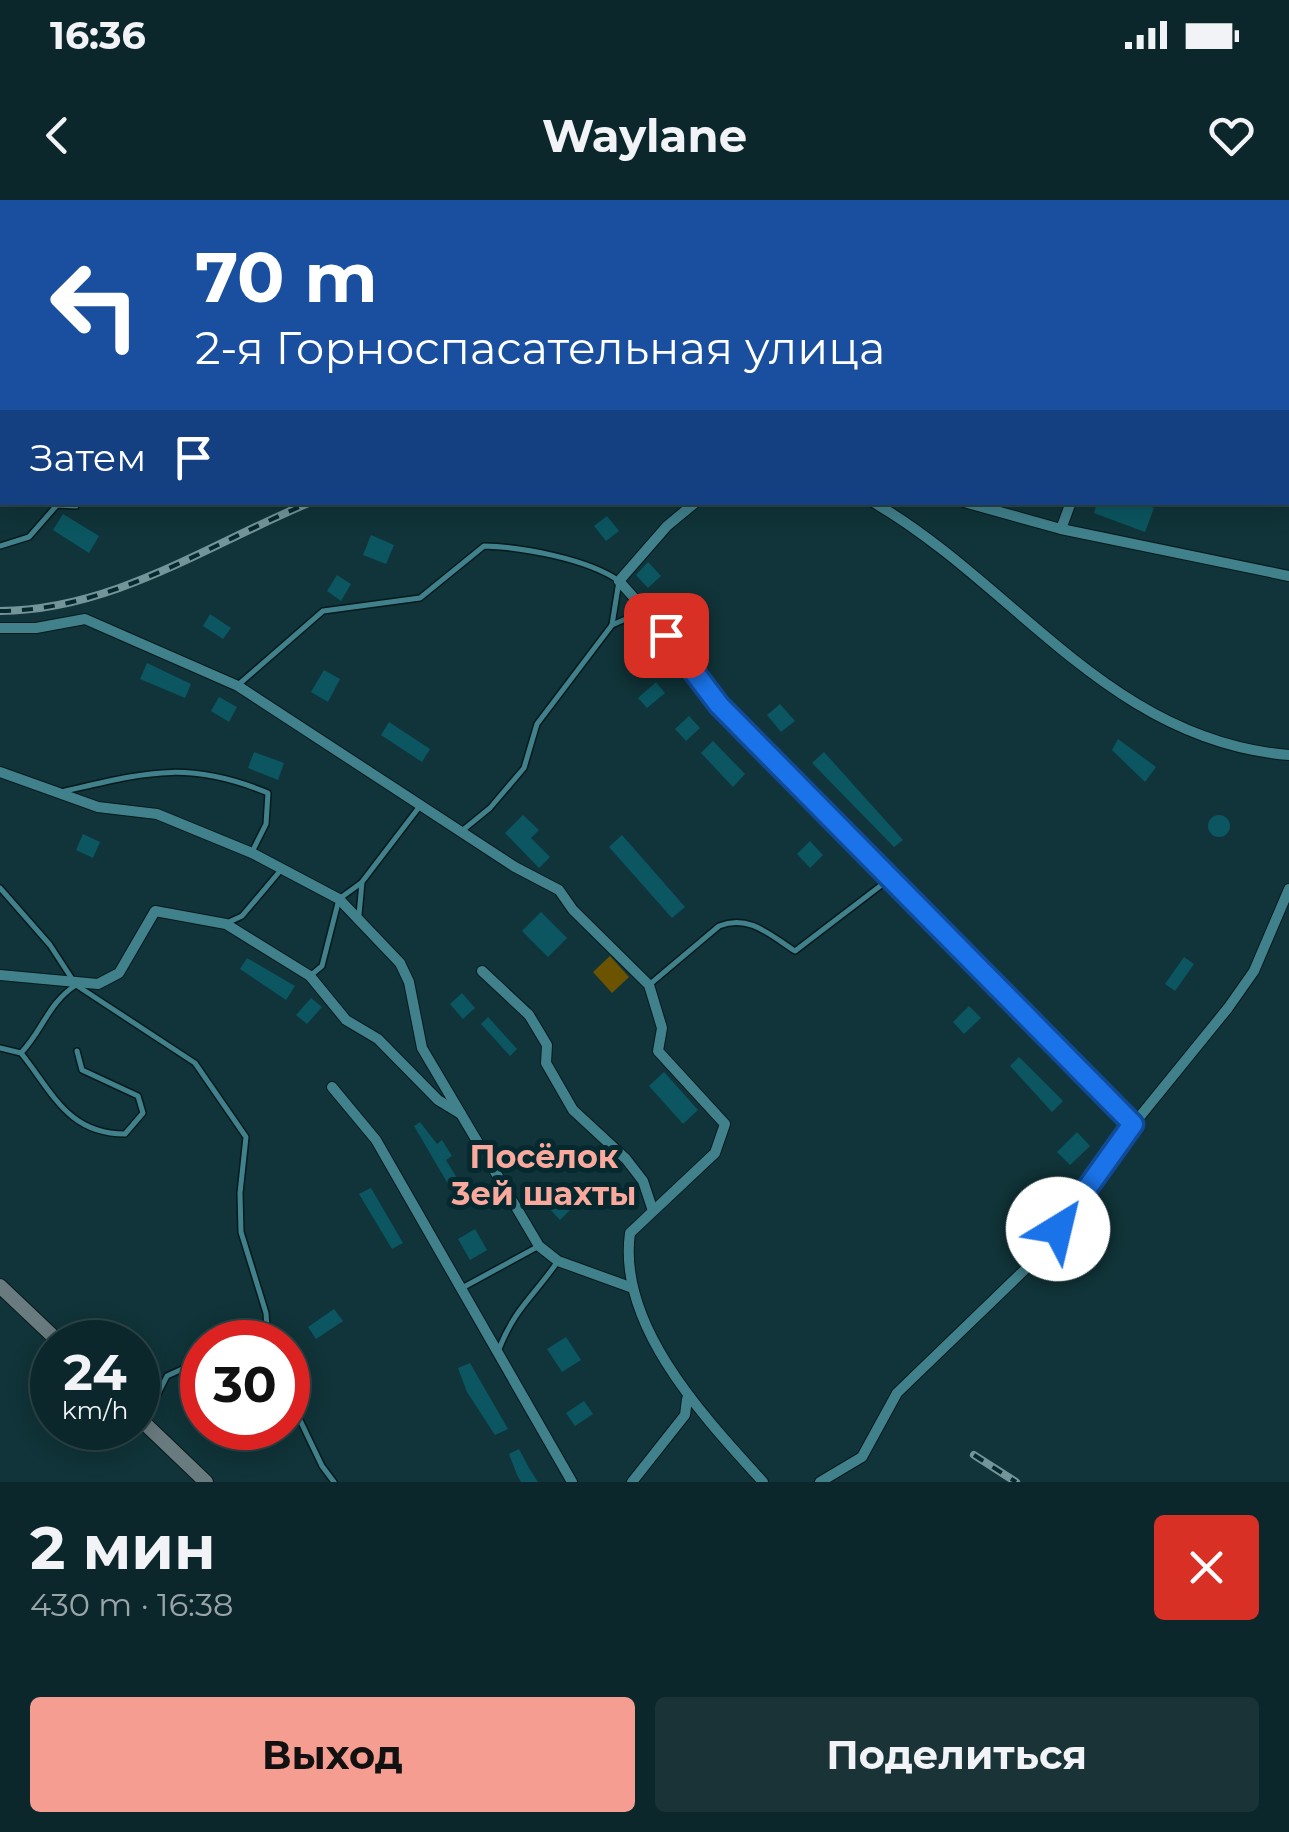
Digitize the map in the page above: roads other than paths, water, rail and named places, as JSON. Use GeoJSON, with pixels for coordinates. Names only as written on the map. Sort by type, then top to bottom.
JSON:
{"type":"FeatureCollection","features":[{"type":"Feature","properties":{"kind":"main road"},"geometry":{"type":"LineString","coordinates":[[0,1286],[36,1320]]}},
{"type":"Feature","properties":{"kind":"main road"},"geometry":{"type":"LineString","coordinates":[[160,1439],[206,1482]]}},
{"type":"Feature","properties":{"kind":"street"},"geometry":{"type":"LineString","coordinates":[[692,505],[667,526],[619,581],[689,659],[719,705],[1133,1124]]}},
{"type":"Feature","properties":{"kind":"street"},"geometry":{"type":"LineString","coordinates":[[879,505],[915,526],[1050,644],[1143,711],[1255,752],[1289,755]]}},
{"type":"Feature","properties":{"kind":"street"},"geometry":{"type":"LineString","coordinates":[[975,505],[1061,529],[1289,576]]}},
{"type":"Feature","properties":{"kind":"street"},"geometry":{"type":"LineString","coordinates":[[1061,529],[1071,505]]}},
{"type":"Feature","properties":{"kind":"street"},"geometry":{"type":"LineString","coordinates":[[0,628],[36,628],[86,619],[238,686],[516,867],[559,890],[649,985],[662,1028],[658,1051],[725,1124],[715,1153],[652,1208],[630,1233],[630,1287],[687,1398],[763,1482]]}},
{"type":"Feature","properties":{"kind":"street"},"geometry":{"type":"LineString","coordinates":[[0,772],[98,807],[157,814],[252,853],[340,899],[400,963],[410,982],[422,1048],[539,1246],[558,1261],[630,1287]]}},
{"type":"Feature","properties":{"kind":"street"},"geometry":{"type":"LineString","coordinates":[[820,1482],[862,1458],[897,1393],[1040,1255],[1133,1124],[1254,970],[1289,889]]}},
{"type":"Feature","properties":{"kind":"street"},"geometry":{"type":"LineString","coordinates":[[0,974],[40,976],[76,985],[98,984],[119,973],[155,911],[226,924],[310,976],[346,1020],[378,1038],[438,1100],[465,1116]]}},
{"type":"Feature","properties":{"kind":"street"},"geometry":{"type":"LineString","coordinates":[[482,971],[529,1015],[547,1045],[546,1063],[573,1110],[626,1159],[643,1181],[652,1208]]}},
{"type":"Feature","properties":{"kind":"street"},"geometry":{"type":"LineString","coordinates":[[332,1087],[376,1140],[496,1356],[572,1482]]}},
{"type":"Feature","properties":{"kind":"street"},"geometry":{"type":"LineString","coordinates":[[632,1482],[685,1414],[687,1398]]}},
{"type":"Feature","properties":{"kind":"lane"},"geometry":{"type":"LineString","coordinates":[[0,546],[29,537],[57,505],[76,506]]}},
{"type":"Feature","properties":{"kind":"lane"},"geometry":{"type":"LineString","coordinates":[[238,686],[324,611],[420,598],[484,546],[519,547],[606,572],[619,581],[612,625],[537,724],[516,778],[463,830]]}},
{"type":"Feature","properties":{"kind":"lane"},"geometry":{"type":"LineString","coordinates":[[612,625],[644,611]]}},
{"type":"Feature","properties":{"kind":"lane"},"geometry":{"type":"LineString","coordinates":[[59,793],[154,771],[176,769],[231,777],[268,792],[266,824],[252,853]]}},
{"type":"Feature","properties":{"kind":"lane"},"geometry":{"type":"LineString","coordinates":[[310,976],[322,966],[340,899],[362,882],[422,804]]}},
{"type":"Feature","properties":{"kind":"lane"},"geometry":{"type":"LineString","coordinates":[[226,924],[242,916],[270,878],[282,869]]}},
{"type":"Feature","properties":{"kind":"lane"},"geometry":{"type":"LineString","coordinates":[[649,985],[719,926],[733,920],[748,921],[795,952],[888,880]]}},
{"type":"Feature","properties":{"kind":"lane"},"geometry":{"type":"LineString","coordinates":[[359,916],[362,882]]}},
{"type":"Feature","properties":{"kind":"lane"},"geometry":{"type":"LineString","coordinates":[[0,888],[50,944],[76,985],[180,1048],[196,1063],[246,1136],[240,1192],[242,1232],[266,1320]]}},
{"type":"Feature","properties":{"kind":"lane"},"geometry":{"type":"LineString","coordinates":[[21,1054],[34,1039],[49,1006],[76,985]]}},
{"type":"Feature","properties":{"kind":"lane"},"geometry":{"type":"LineString","coordinates":[[0,1048],[21,1054],[58,1107],[76,1124],[108,1134],[125,1134],[143,1113],[138,1096],[82,1070],[76,1051]]}},
{"type":"Feature","properties":{"kind":"lane"},"geometry":{"type":"LineString","coordinates":[[461,1288],[539,1246]]}},
{"type":"Feature","properties":{"kind":"lane"},"geometry":{"type":"LineString","coordinates":[[496,1356],[511,1318],[558,1261]]}},
{"type":"Feature","properties":{"kind":"lane"},"geometry":{"type":"LineString","coordinates":[[160,1389],[168,1376],[180,1370]]}},
{"type":"Feature","properties":{"kind":"lane"},"geometry":{"type":"LineString","coordinates":[[310,1441],[334,1482]]}},
{"type":"Feature","properties":{"kind":"railway"},"geometry":{"type":"LineString","coordinates":[[0,611],[42,608],[122,587],[304,505]]}},
{"type":"Feature","properties":{"kind":"railway"},"geometry":{"type":"LineString","coordinates":[[974,1455],[1016,1482]]}},
{"type":"Feature","properties":{"kind":"district","name":"Посёлок 3ей шахты"},"geometry":{"type":"Point","coordinates":[544,1174]}}]}
